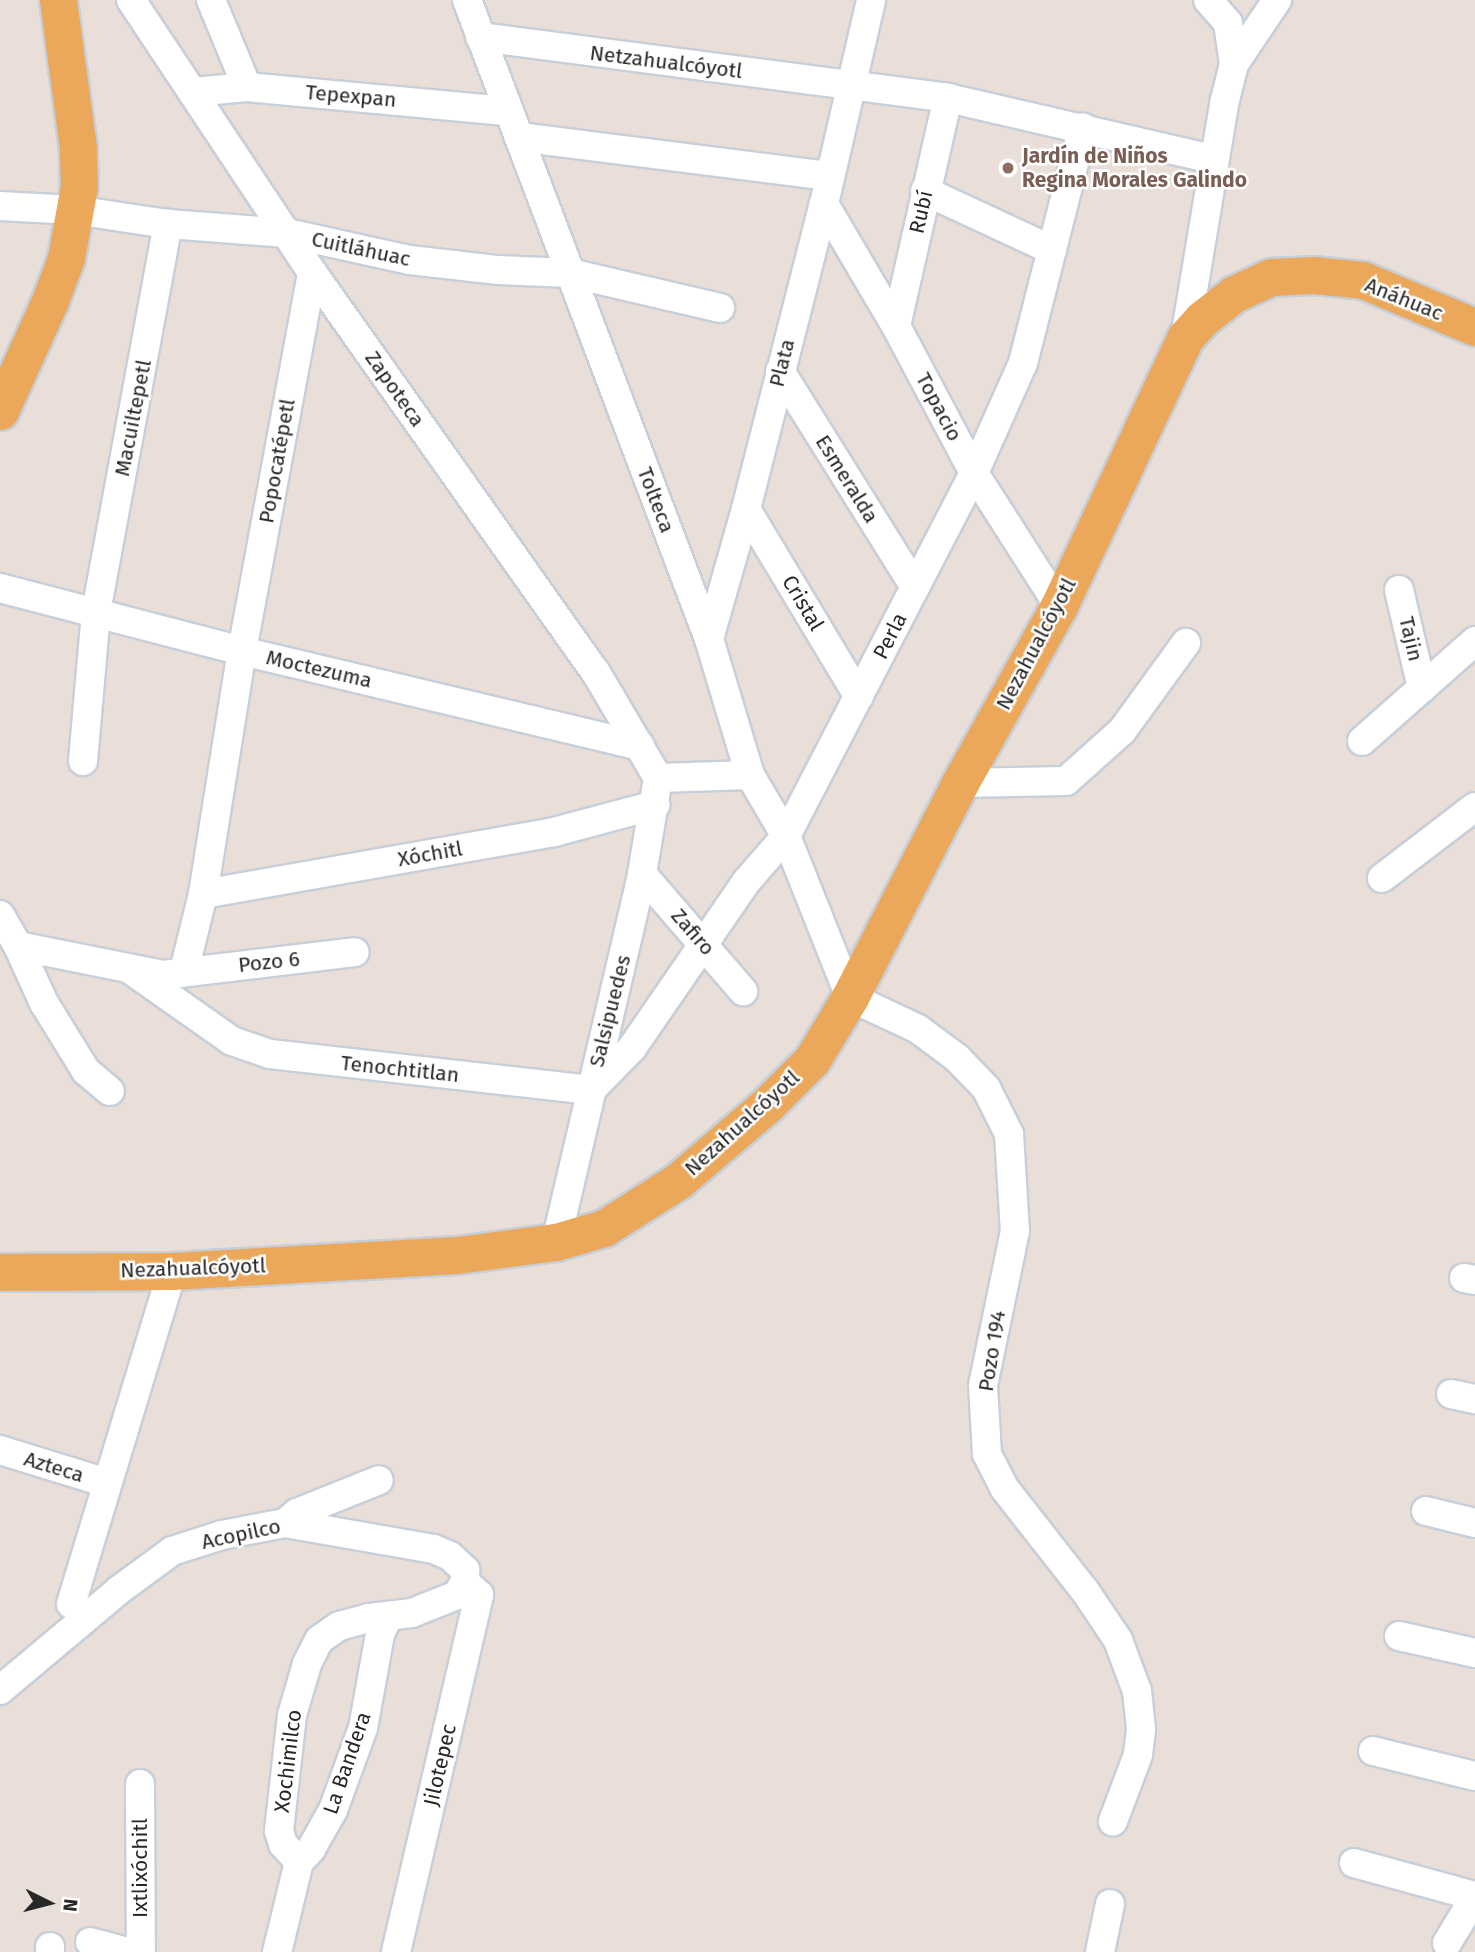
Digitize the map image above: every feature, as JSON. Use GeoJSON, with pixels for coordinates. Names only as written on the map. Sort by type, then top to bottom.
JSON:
{"type":"FeatureCollection","features":[{"type":"Feature","properties":{"kind":"main road"},"geometry":{"type":"LineString","coordinates":[[0,411],[50,301],[66,258],[79,186],[78,148],[58,0]]}},
{"type":"Feature","properties":{"kind":"main road","name":"Anáhuac"},"geometry":{"type":"LineString","coordinates":[[1185,338],[1202,319],[1234,293],[1271,277],[1313,275],[1363,280],[1475,327]]}},
{"type":"Feature","properties":{"kind":"main road","name":"Nezahualcóyotl"},"geometry":{"type":"LineString","coordinates":[[1,1276],[172,1271],[457,1255],[556,1242],[604,1228],[677,1181],[767,1105],[811,1060],[849,997],[960,783],[1059,606],[1185,338]]}},
{"type":"Feature","properties":{"kind":"street","name":"Zapoteca"},"geometry":{"type":"LineString","coordinates":[[131,0],[312,272],[594,671],[640,746],[656,792]]}},
{"type":"Feature","properties":{"kind":"street"},"geometry":{"type":"LineString","coordinates":[[211,0],[247,87]]}},
{"type":"Feature","properties":{"kind":"street","name":"Tolteca"},"geometry":{"type":"LineString","coordinates":[[467,0],[709,639],[750,775],[786,836],[849,997]]}},
{"type":"Feature","properties":{"kind":"street","name":"Plata"},"geometry":{"type":"LineString","coordinates":[[709,639],[746,509],[824,204],[828,176],[872,0]]}},
{"type":"Feature","properties":{"kind":"street"},"geometry":{"type":"LineString","coordinates":[[1185,338],[1213,159],[1234,64],[1228,23],[1208,0]]}},
{"type":"Feature","properties":{"kind":"street"},"geometry":{"type":"LineString","coordinates":[[1234,64],[1277,0]]}},
{"type":"Feature","properties":{"kind":"street","name":"Netzahualcóyotl"},"geometry":{"type":"LineString","coordinates":[[480,37],[948,98],[1213,159]]}},
{"type":"Feature","properties":{"kind":"street","name":"Tepexpan"},"geometry":{"type":"LineString","coordinates":[[194,92],[247,87],[508,111]]}},
{"type":"Feature","properties":{"kind":"street","name":"Rubí"},"geometry":{"type":"LineString","coordinates":[[896,326],[948,98]]}},
{"type":"Feature","properties":{"kind":"street","name":"Perla"},"geometry":{"type":"LineString","coordinates":[[590,1090],[632,1048],[746,882],[786,836],[974,473],[1023,363],[1083,128]]}},
{"type":"Feature","properties":{"kind":"street"},"geometry":{"type":"LineString","coordinates":[[519,137],[828,176]]}},
{"type":"Feature","properties":{"kind":"street"},"geometry":{"type":"LineString","coordinates":[[925,191],[1052,250]]}},
{"type":"Feature","properties":{"kind":"street","name":"Topacio"},"geometry":{"type":"LineString","coordinates":[[824,204],[896,326],[974,473],[1059,606]]}},
{"type":"Feature","properties":{"kind":"street","name":"Cuitláhuac"},"geometry":{"type":"LineString","coordinates":[[0,206],[75,210],[168,224],[287,233],[410,260],[498,270],[570,273],[720,307]]}},
{"type":"Feature","properties":{"kind":"street","name":"Macuiltepetl"},"geometry":{"type":"LineString","coordinates":[[83,761],[96,612],[168,224]]}},
{"type":"Feature","properties":{"kind":"street","name":"Popocatépetl"},"geometry":{"type":"LineString","coordinates":[[243,651],[312,272]]}},
{"type":"Feature","properties":{"kind":"street","name":"Esmeralda"},"geometry":{"type":"LineString","coordinates":[[780,371],[915,587]]}},
{"type":"Feature","properties":{"kind":"street","name":"Cristal"},"geometry":{"type":"LineString","coordinates":[[746,509],[859,697]]}},
{"type":"Feature","properties":{"kind":"street","name":"Moctezuma"},"geometry":{"type":"LineString","coordinates":[[0,587],[243,651],[640,746]]}},
{"type":"Feature","properties":{"kind":"street","name":"Tajin"},"geometry":{"type":"LineString","coordinates":[[1399,590],[1422,688]]}},
{"type":"Feature","properties":{"kind":"street"},"geometry":{"type":"LineString","coordinates":[[1362,741],[1475,641]]}},
{"type":"Feature","properties":{"kind":"street"},"geometry":{"type":"LineString","coordinates":[[960,783],[1066,781],[1122,732],[1186,643]]}},
{"type":"Feature","properties":{"kind":"street"},"geometry":{"type":"LineString","coordinates":[[215,1028],[184,971],[190,957],[203,894],[243,651]]}},
{"type":"Feature","properties":{"kind":"street","name":"Xóchitl"},"geometry":{"type":"LineString","coordinates":[[203,894],[554,832],[656,792],[677,780],[750,775]]}},
{"type":"Feature","properties":{"kind":"street","name":"Salsipuedes"},"geometry":{"type":"LineString","coordinates":[[556,1242],[642,874],[656,792]]}},
{"type":"Feature","properties":{"kind":"street"},"geometry":{"type":"LineString","coordinates":[[1382,878],[1475,807]]}},
{"type":"Feature","properties":{"kind":"street","name":"Zafiro"},"geometry":{"type":"LineString","coordinates":[[642,874],[743,990]]}},
{"type":"Feature","properties":{"kind":"street"},"geometry":{"type":"LineString","coordinates":[[0,915],[18,946],[33,983],[86,1071],[110,1091]]}},
{"type":"Feature","properties":{"kind":"street","name":"Pozo 6"},"geometry":{"type":"LineString","coordinates":[[18,946],[163,975],[355,953]]}},
{"type":"Feature","properties":{"kind":"street","name":"Tenochtitlan"},"geometry":{"type":"LineString","coordinates":[[131,970],[232,1041],[270,1054],[590,1090]]}},
{"type":"Feature","properties":{"kind":"street","name":"Pozo 194"},"geometry":{"type":"LineString","coordinates":[[849,997],[918,1029],[957,1058],[986,1088],[1009,1134],[1015,1231],[983,1385],[987,1454],[1005,1489],[1085,1591],[1118,1640],[1137,1690],[1141,1730],[1138,1755],[1113,1821]]}},
{"type":"Feature","properties":{"kind":"street"},"geometry":{"type":"LineString","coordinates":[[71,1604],[172,1271]]}},
{"type":"Feature","properties":{"kind":"street","name":"Azteca"},"geometry":{"type":"LineString","coordinates":[[0,1450],[107,1483]]}},
{"type":"Feature","properties":{"kind":"street"},"geometry":{"type":"LineString","coordinates":[[285,1522],[296,1513],[379,1480]]}},
{"type":"Feature","properties":{"kind":"street"},"geometry":{"type":"LineString","coordinates":[[1426,1511],[1475,1523]]}},
{"type":"Feature","properties":{"kind":"street","name":"Acopilco"},"geometry":{"type":"LineString","coordinates":[[0,1690],[119,1590],[172,1551],[222,1535],[285,1522],[435,1549],[450,1556],[465,1570],[466,1582]]}},
{"type":"Feature","properties":{"kind":"street"},"geometry":{"type":"LineString","coordinates":[[388,1617],[412,1614],[436,1605],[457,1595],[466,1582]]}},
{"type":"Feature","properties":{"kind":"street","name":"Jilotepec"},"geometry":{"type":"LineString","coordinates":[[396,1952],[479,1595],[466,1582]]}},
{"type":"Feature","properties":{"kind":"street","name":"La Bandera"},"geometry":{"type":"LineString","coordinates":[[299,1862],[311,1849],[333,1810],[359,1739],[380,1634],[388,1617]]}},
{"type":"Feature","properties":{"kind":"street","name":"Xochimilco"},"geometry":{"type":"LineString","coordinates":[[299,1862],[284,1844],[279,1831],[292,1715],[307,1664],[319,1640],[339,1626],[388,1617]]}},
{"type":"Feature","properties":{"kind":"street"},"geometry":{"type":"LineString","coordinates":[[1399,1636],[1475,1653]]}},
{"type":"Feature","properties":{"kind":"street"},"geometry":{"type":"LineString","coordinates":[[1373,1751],[1475,1776]]}},
{"type":"Feature","properties":{"kind":"street","name":"Ixtlixóchitl"},"geometry":{"type":"LineString","coordinates":[[140,1784],[141,1952]]}},
{"type":"Feature","properties":{"kind":"street"},"geometry":{"type":"LineString","coordinates":[[277,1952],[299,1862]]}},
{"type":"Feature","properties":{"kind":"street"},"geometry":{"type":"LineString","coordinates":[[1354,1863],[1475,1896],[1447,1943]]}},
{"type":"Feature","properties":{"kind":"street"},"geometry":{"type":"LineString","coordinates":[[1100,1952],[1110,1904]]}},
{"type":"Feature","properties":{"kind":"street"},"geometry":{"type":"LineString","coordinates":[[90,1941],[128,1952]]}},
{"type":"Feature","properties":{"kind":"place","name":"Jardín de Niños Regina Morales Galindo"},"geometry":{"type":"Point","coordinates":[1008,168]}}]}
